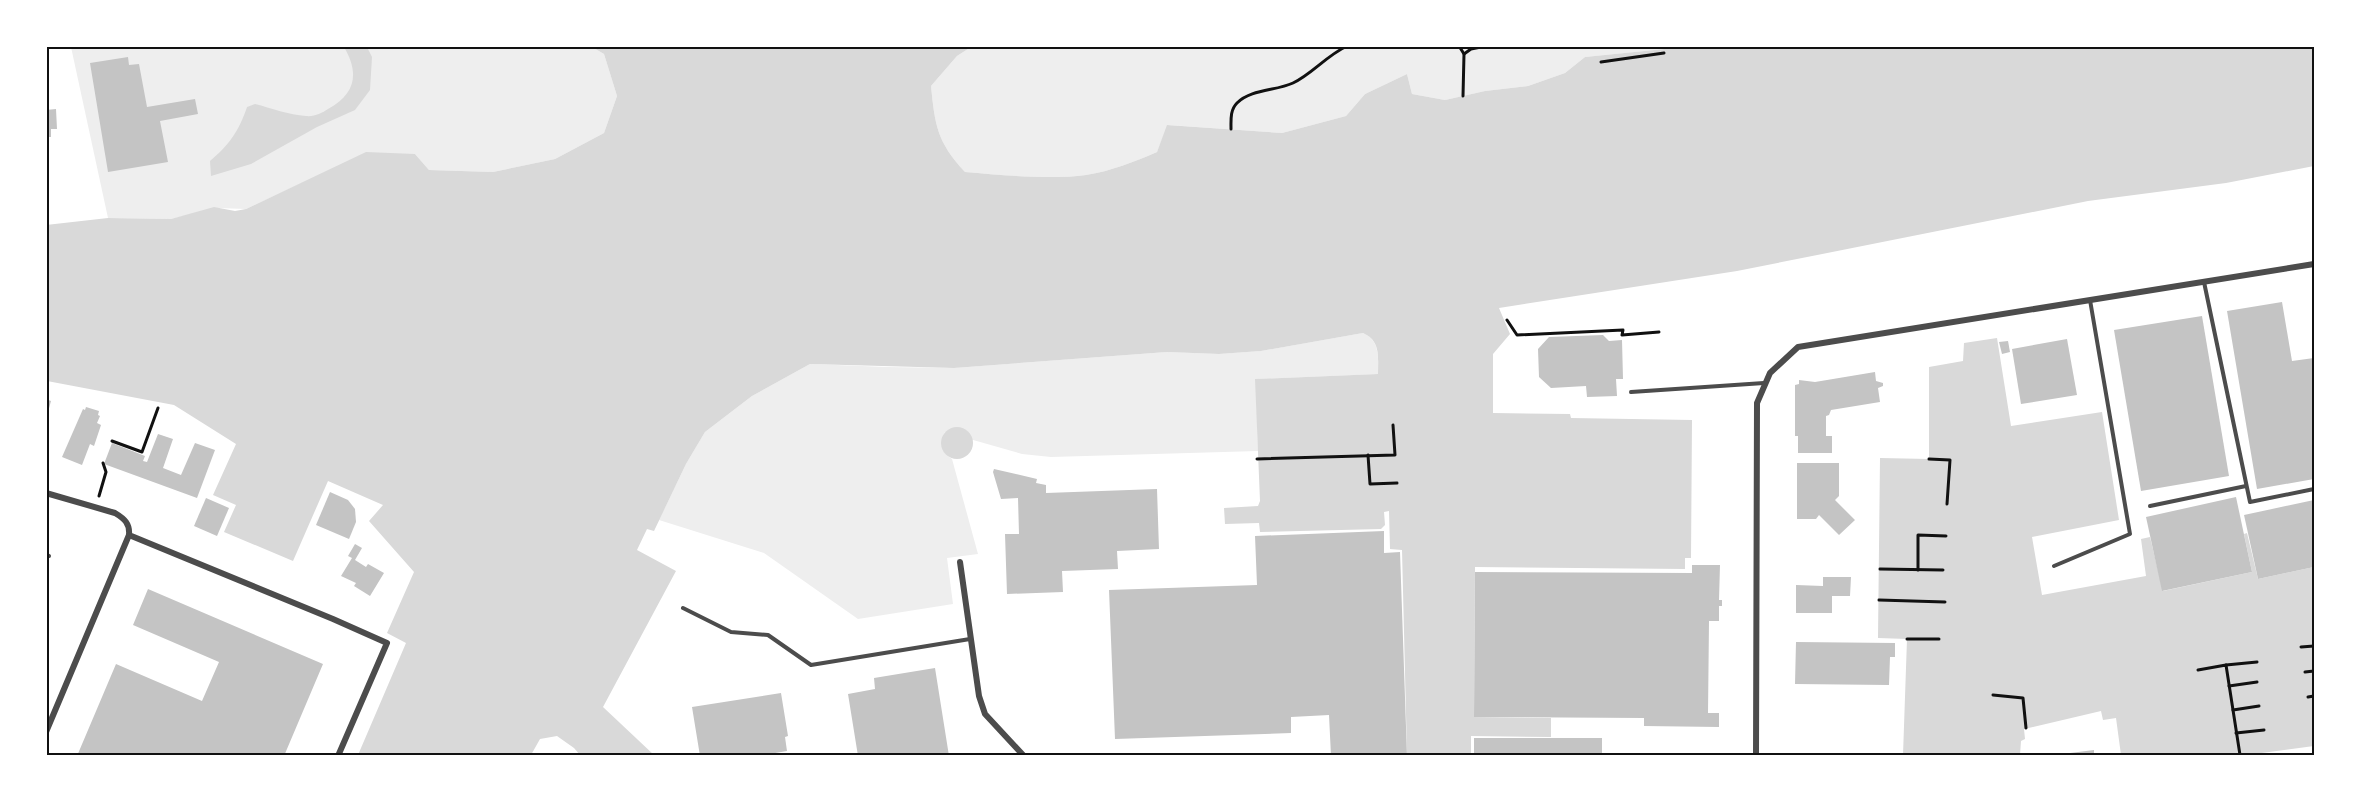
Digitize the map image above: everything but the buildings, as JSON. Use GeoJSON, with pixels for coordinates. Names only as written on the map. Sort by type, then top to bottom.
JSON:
{"type":"FeatureCollection","features":[{"type":"Feature","properties":{"kind":"street"},"geometry":{"type":"LineString","coordinates":[[1756,756],[1756,402],[1770,374],[1798,347],[2314,264]]}},
{"type":"Feature","properties":{"kind":"street"},"geometry":{"type":"LineString","coordinates":[[46,493],[95,506],[123,518],[130,529],[46,732]]}},
{"type":"Feature","properties":{"kind":"street"},"geometry":{"type":"LineString","coordinates":[[129,536],[333,619],[387,644],[338,756]]}},
{"type":"Feature","properties":{"kind":"street"},"geometry":{"type":"LineString","coordinates":[[960,562],[979,696],[985,714],[1024,756]]}},
{"type":"Feature","properties":{"kind":"lane"},"geometry":{"type":"LineString","coordinates":[[2204,281],[2250,502],[2314,489]]}},
{"type":"Feature","properties":{"kind":"lane"},"geometry":{"type":"LineString","coordinates":[[2054,566],[2130,534],[2090,299]]}},
{"type":"Feature","properties":{"kind":"lane"},"geometry":{"type":"LineString","coordinates":[[1631,392],[1765,383]]}},
{"type":"Feature","properties":{"kind":"lane"},"geometry":{"type":"LineString","coordinates":[[2150,506],[2246,486]]}},
{"type":"Feature","properties":{"kind":"lane"},"geometry":{"type":"LineString","coordinates":[[683,608],[731,632],[768,635],[810,665],[971,638]]}},
{"type":"Feature","properties":{"kind":"path"},"geometry":{"type":"LineString","coordinates":[[1231,129],[1231,113],[1236,104],[1245,98],[1297,81],[1334,52],[1347,46]]}},
{"type":"Feature","properties":{"kind":"path"},"geometry":{"type":"LineString","coordinates":[[1459,46],[1464,54],[1463,96]]}},
{"type":"Feature","properties":{"kind":"path"},"geometry":{"type":"LineString","coordinates":[[1464,54],[1472,49],[1486,46]]}},
{"type":"Feature","properties":{"kind":"path"},"geometry":{"type":"LineString","coordinates":[[1601,62],[1664,53]]}},
{"type":"Feature","properties":{"kind":"path"},"geometry":{"type":"LineString","coordinates":[[1507,320],[1517,335],[1623,330],[1622,335],[1659,332]]}},
{"type":"Feature","properties":{"kind":"path"},"geometry":{"type":"LineString","coordinates":[[112,441],[142,452],[158,408]]}},
{"type":"Feature","properties":{"kind":"path"},"geometry":{"type":"LineString","coordinates":[[1257,459],[1395,454],[1393,425]]}},
{"type":"Feature","properties":{"kind":"path"},"geometry":{"type":"LineString","coordinates":[[1368,455],[1370,484],[1397,483]]}},
{"type":"Feature","properties":{"kind":"path"},"geometry":{"type":"LineString","coordinates":[[1929,459],[1950,460],[1947,504]]}},
{"type":"Feature","properties":{"kind":"path"},"geometry":{"type":"LineString","coordinates":[[95,506],[106,472],[103,463]]}},
{"type":"Feature","properties":{"kind":"path"},"geometry":{"type":"LineString","coordinates":[[1918,570],[1918,535],[1946,536]]}},
{"type":"Feature","properties":{"kind":"path"},"geometry":{"type":"LineString","coordinates":[[1880,569],[1943,570]]}},
{"type":"Feature","properties":{"kind":"path"},"geometry":{"type":"LineString","coordinates":[[1879,600],[1945,602]]}},
{"type":"Feature","properties":{"kind":"path"},"geometry":{"type":"LineString","coordinates":[[1907,639],[1939,639]]}},
{"type":"Feature","properties":{"kind":"path"},"geometry":{"type":"LineString","coordinates":[[2301,647],[2314,646]]}},
{"type":"Feature","properties":{"kind":"path"},"geometry":{"type":"LineString","coordinates":[[2198,670],[2257,662]]}},
{"type":"Feature","properties":{"kind":"path"},"geometry":{"type":"LineString","coordinates":[[2226,665],[2240,755]]}},
{"type":"Feature","properties":{"kind":"path"},"geometry":{"type":"LineString","coordinates":[[2305,672],[2314,670]]}},
{"type":"Feature","properties":{"kind":"path"},"geometry":{"type":"LineString","coordinates":[[2229,686],[2258,682]]}},
{"type":"Feature","properties":{"kind":"path"},"geometry":{"type":"LineString","coordinates":[[1993,695],[2023,698],[2026,728]]}},
{"type":"Feature","properties":{"kind":"path"},"geometry":{"type":"LineString","coordinates":[[2307,697],[2314,696]]}},
{"type":"Feature","properties":{"kind":"path"},"geometry":{"type":"LineString","coordinates":[[2233,710],[2259,706]]}},
{"type":"Feature","properties":{"kind":"path"},"geometry":{"type":"LineString","coordinates":[[2236,733],[2264,730]]}},
{"type":"Feature","properties":{"kind":"shaded area"},"geometry":{"type":"Polygon","coordinates":[[[71,47],[592,47],[604,54],[617,96],[604,133],[555,159],[493,172],[429,170],[415,154],[302,183],[246,209],[217,208],[171,219],[108,218],[71,47]]]}},
{"type":"Feature","properties":{"kind":"shaded area"},"geometry":{"type":"Polygon","coordinates":[[[344,47],[367,47],[372,57],[370,90],[355,110],[317,127],[251,164],[211,176],[210,161],[233,137],[247,107],[255,104],[293,114],[312,116],[326,110],[344,97],[349,90],[353,75],[352,66],[344,47]]]}},
{"type":"Feature","properties":{"kind":"shaded area"},"geometry":{"type":"Polygon","coordinates":[[[592,47],[971,47],[957,56],[931,86],[936,122],[948,151],[965,172],[1057,177],[1104,171],[1157,152],[1167,125],[1282,133],[1346,116],[1365,94],[1407,74],[1412,94],[1445,100],[1485,91],[1528,86],[1565,73],[1585,57],[1684,47],[2314,47],[2314,166],[2226,183],[2088,201],[1737,271],[1499,308],[1510,334],[1493,354],[1493,413],[1570,414],[1571,418],[1692,420],[1691,558],[1685,558],[1685,569],[1475,567],[1474,717],[1551,718],[1551,737],[1471,736],[1471,755],[1407,755],[1402,550],[1390,549],[1389,511],[1384,512],[1385,525],[1381,529],[1260,532],[1259,523],[1225,524],[1224,508],[1258,506],[1260,501],[1255,379],[1378,374],[1376,345],[1369,336],[1363,333],[1261,351],[1219,354],[1167,352],[954,368],[810,364],[752,396],[705,432],[686,464],[654,531],[647,529],[637,550],[676,571],[603,707],[654,755],[580,755],[557,736],[540,739],[531,755],[358,755],[406,643],[387,633],[414,572],[369,521],[383,505],[328,481],[293,561],[224,532],[236,505],[213,495],[236,444],[174,405],[47,381],[46,225],[108,218],[171,219],[214,207],[235,211],[246,209],[366,152],[415,154],[429,170],[493,172],[555,159],[604,133],[617,96],[604,54],[592,47]]]}},
{"type":"Feature","properties":{"kind":"shaded area"},"geometry":{"type":"Polygon","coordinates":[[[971,47],[1684,47],[1585,57],[1565,73],[1528,86],[1485,91],[1445,100],[1412,94],[1407,74],[1365,94],[1346,116],[1282,133],[1168,125],[1157,152],[1104,171],[1057,177],[965,172],[948,151],[936,122],[931,86],[957,56],[971,47]]]}},
{"type":"Feature","properties":{"kind":"shaded area"},"geometry":{"type":"Polygon","coordinates":[[[1363,333],[1373,340],[1375,345],[1379,374],[1256,379],[1258,451],[1051,457],[1022,454],[945,432],[942,447],[952,459],[978,554],[947,558],[953,604],[858,619],[764,553],[659,520],[686,464],[705,432],[752,396],[810,364],[954,368],[1167,352],[1219,354],[1261,351],[1363,333]]]}},
{"type":"Feature","properties":{"kind":"shaded area"},"geometry":{"type":"Polygon","coordinates":[[[1997,338],[2011,426],[2102,412],[2119,520],[2032,537],[2042,595],[2146,576],[2141,539],[2150,537],[2163,591],[2252,572],[2244,534],[2247,533],[2258,579],[2314,567],[2314,746],[2239,756],[2121,755],[2116,718],[2103,720],[2101,711],[2024,729],[2025,739],[2021,741],[2020,755],[1903,755],[1907,639],[1878,638],[1880,458],[1929,459],[1929,367],[1963,361],[1964,343],[1997,338]]]}},
{"type":"Feature","properties":{"kind":"shaded area"},"geometry":{"type":"Polygon","coordinates":[[[957,427],[969,431],[973,443],[969,455],[957,459],[945,455],[941,443],[945,431],[957,427]]]}}]}
